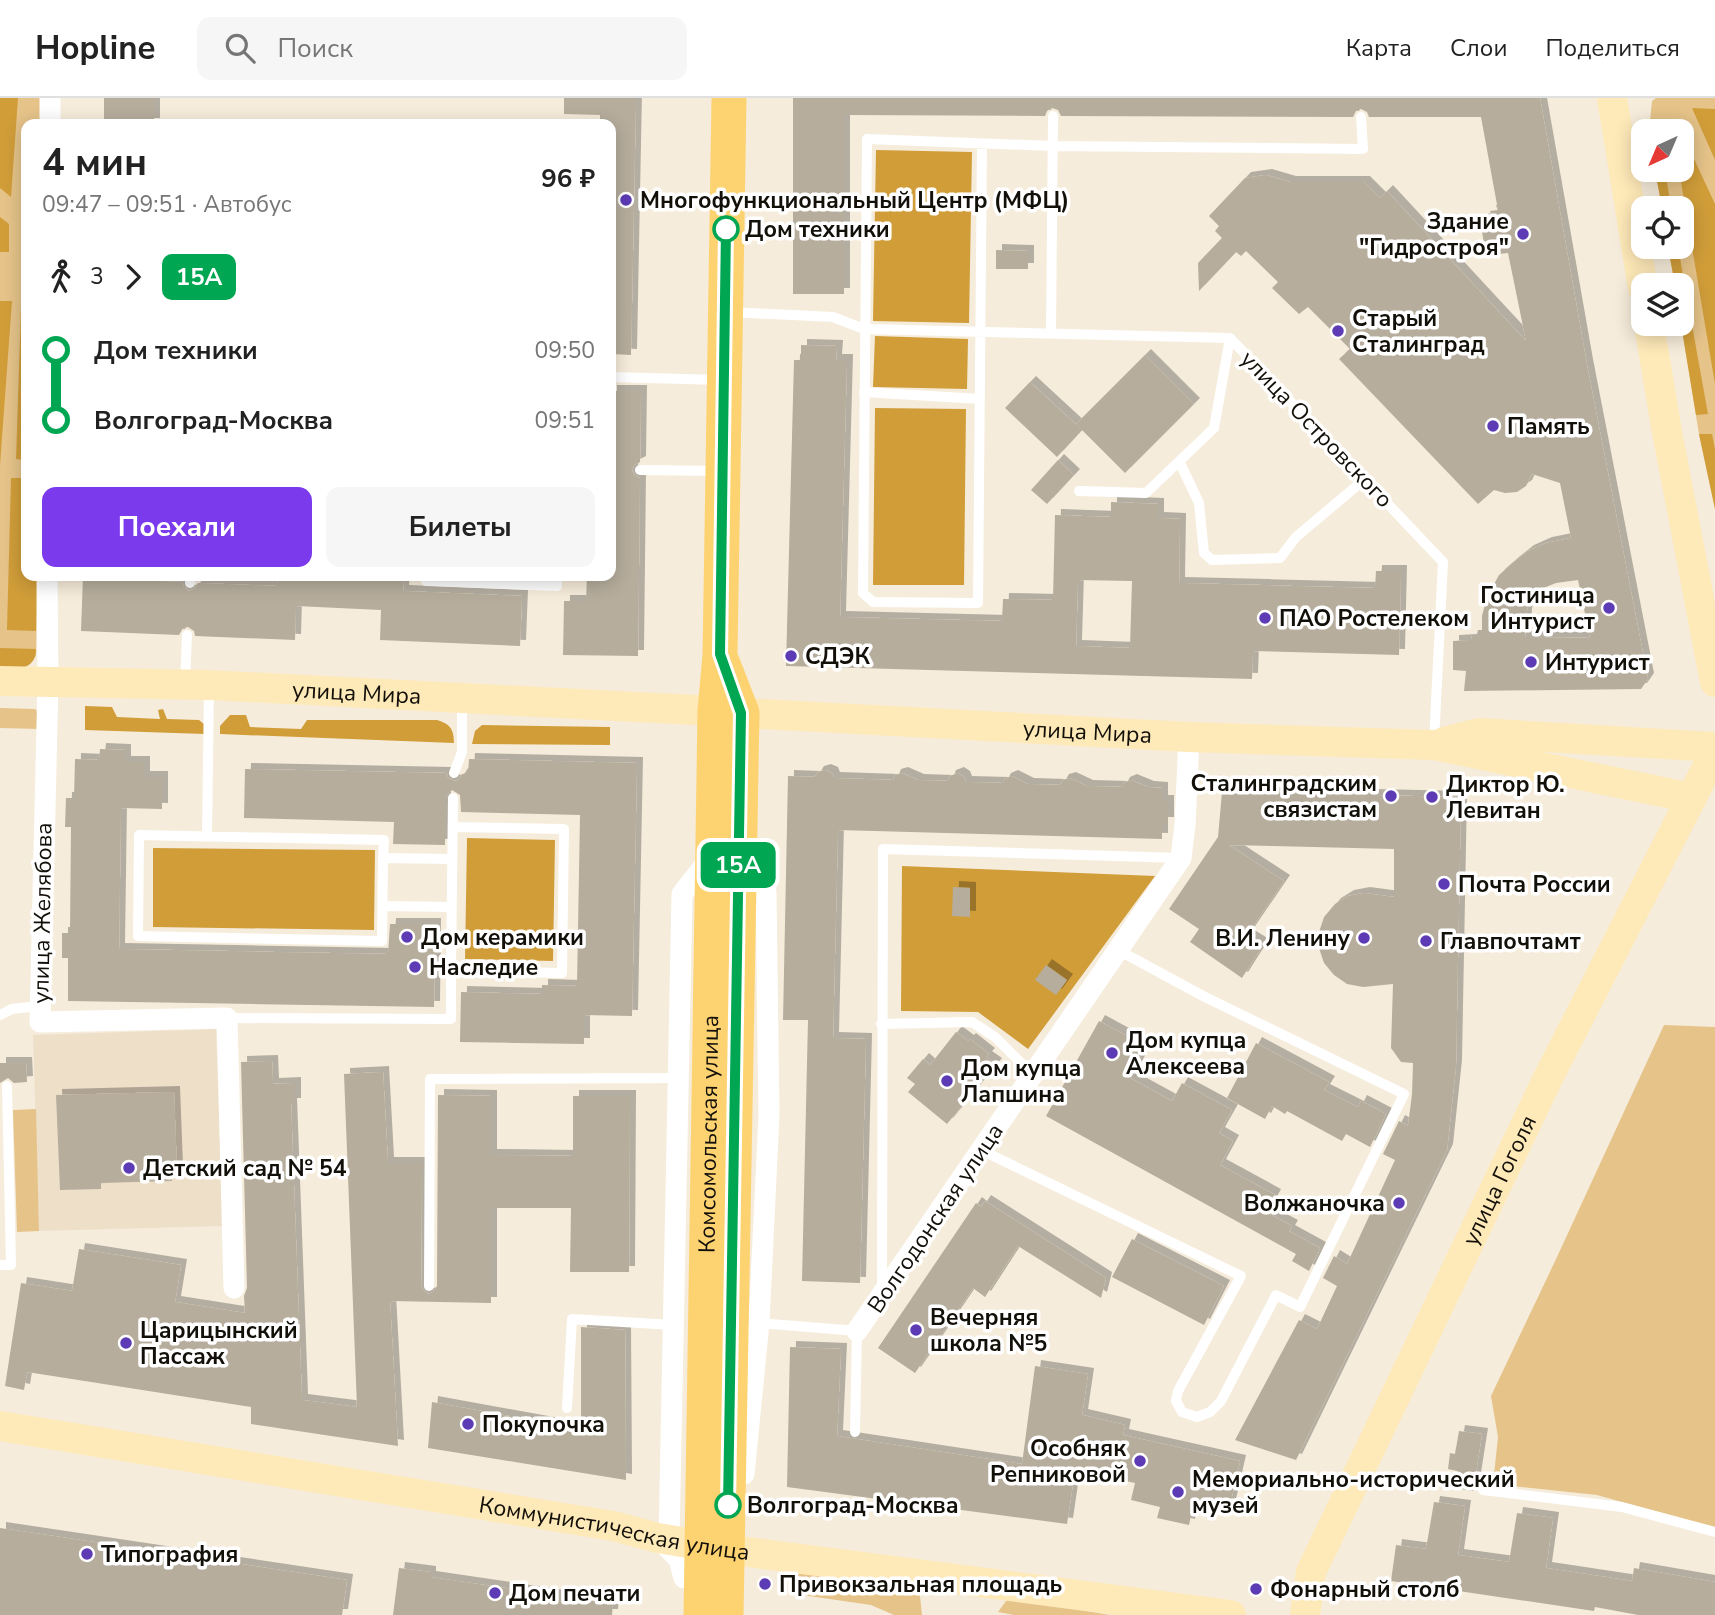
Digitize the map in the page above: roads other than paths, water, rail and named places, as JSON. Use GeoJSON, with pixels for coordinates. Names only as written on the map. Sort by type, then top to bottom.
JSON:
{"type":"FeatureCollection","features":[{"type":"Feature","properties":{"kind":"main road","name":"Комсомольская улица"},"geometry":{"type":"LineString","coordinates":[[701,1615],[726,853],[728,712],[720,654],[729,98]]}},
{"type":"Feature","properties":{"kind":"main road","name":"Комсомольская улица"},"geometry":{"type":"LineString","coordinates":[[724,922],[726,1615]]}},
{"type":"Feature","properties":{"kind":"street"},"geometry":{"type":"LineString","coordinates":[[50,98],[50,119]]}},
{"type":"Feature","properties":{"kind":"street"},"geometry":{"type":"LineString","coordinates":[[1612,98],[1641,273]]}},
{"type":"Feature","properties":{"kind":"street"},"geometry":{"type":"LineString","coordinates":[[1651,336],[1715,682]]}},
{"type":"Feature","properties":{"kind":"street","name":"улица Желябова"},"geometry":{"type":"LineString","coordinates":[[47,581],[48,682],[40,1022],[228,1018]]}},
{"type":"Feature","properties":{"kind":"street","name":"улица Мира"},"geometry":{"type":"LineString","coordinates":[[0,681],[197,685],[1189,737],[1434,745],[1692,798]]}},
{"type":"Feature","properties":{"kind":"street","name":"улица Мира"},"geometry":{"type":"LineString","coordinates":[[1434,745],[1479,733],[1715,750]]}},
{"type":"Feature","properties":{"kind":"street","name":"Волгодонская улица"},"geometry":{"type":"LineString","coordinates":[[857,1331],[1181,858],[1189,737]]}},
{"type":"Feature","properties":{"kind":"street","name":"улица Гоголя"},"geometry":{"type":"LineString","coordinates":[[1305,1615],[1311,1572],[1548,1078],[1715,750]]}},
{"type":"Feature","properties":{"kind":"street"},"geometry":{"type":"LineString","coordinates":[[684,1615],[684,1578],[679,1559],[664,1539],[674,1325],[682,894],[726,853],[766,892],[769,1131],[759,1322],[727,1549],[734,1572],[740,1615]]}},
{"type":"Feature","properties":{"kind":"street"},"geometry":{"type":"LineString","coordinates":[[228,1018],[234,1288]]}},
{"type":"Feature","properties":{"kind":"street","name":"Коммунистическая улица"},"geometry":{"type":"LineString","coordinates":[[0,1426],[613,1526],[664,1539],[727,1549],[1231,1615]]}},
{"type":"Feature","properties":{"kind":"street"},"geometry":{"type":"LineString","coordinates":[[684,1578],[701,1555],[727,1549]]}},
{"type":"Feature","properties":{"kind":"lane"},"geometry":{"type":"LineString","coordinates":[[1051,333],[1054,116]]}},
{"type":"Feature","properties":{"kind":"lane"},"geometry":{"type":"LineString","coordinates":[[982,144],[978,603],[873,602],[863,593],[867,139],[1053,146],[1363,149],[1362,117]]}},
{"type":"Feature","properties":{"kind":"lane","name":"улица Островского"},"geometry":{"type":"LineString","coordinates":[[724,312],[833,317],[864,329],[1230,338],[1443,562],[1434,745]]}},
{"type":"Feature","properties":{"kind":"lane"},"geometry":{"type":"LineString","coordinates":[[1079,491],[1146,493],[1180,463],[1214,428],[1230,338]]}},
{"type":"Feature","properties":{"kind":"lane"},"geometry":{"type":"LineString","coordinates":[[616,377],[724,380]]}},
{"type":"Feature","properties":{"kind":"lane"},"geometry":{"type":"LineString","coordinates":[[864,392],[980,399]]}},
{"type":"Feature","properties":{"kind":"lane"},"geometry":{"type":"LineString","coordinates":[[1180,463],[1199,503],[1204,553],[1212,560],[1280,558],[1296,537],[1365,479]]}},
{"type":"Feature","properties":{"kind":"lane"},"geometry":{"type":"LineString","coordinates":[[640,470],[722,472]]}},
{"type":"Feature","properties":{"kind":"lane"},"geometry":{"type":"LineString","coordinates":[[426,581],[557,586],[558,581]]}},
{"type":"Feature","properties":{"kind":"lane"},"geometry":{"type":"LineString","coordinates":[[187,635],[197,685],[207,836]]}},
{"type":"Feature","properties":{"kind":"lane"},"geometry":{"type":"LineString","coordinates":[[454,774],[462,752],[462,697]]}},
{"type":"Feature","properties":{"kind":"lane"},"geometry":{"type":"LineString","coordinates":[[228,1018],[451,1019],[453,798]]}},
{"type":"Feature","properties":{"kind":"lane"},"geometry":{"type":"LineString","coordinates":[[452,971],[562,973],[564,829],[453,827]]}},
{"type":"Feature","properties":{"kind":"lane"},"geometry":{"type":"LineString","coordinates":[[139,835],[384,840],[383,858],[382,941],[138,936],[139,835]]}},
{"type":"Feature","properties":{"kind":"lane"},"geometry":{"type":"LineString","coordinates":[[883,1294],[883,849],[1181,858]]}},
{"type":"Feature","properties":{"kind":"lane"},"geometry":{"type":"LineString","coordinates":[[383,858],[452,859]]}},
{"type":"Feature","properties":{"kind":"lane"},"geometry":{"type":"LineString","coordinates":[[383,906],[452,907]]}},
{"type":"Feature","properties":{"kind":"lane"},"geometry":{"type":"LineString","coordinates":[[260,939],[261,952]]}},
{"type":"Feature","properties":{"kind":"lane"},"geometry":{"type":"LineString","coordinates":[[981,1150],[1241,1276],[1178,1391],[1176,1401],[1182,1412],[1197,1418],[1210,1412],[1221,1402],[1276,1294],[1300,1307],[1404,1094],[1203,996],[1118,950]]}},
{"type":"Feature","properties":{"kind":"lane"},"geometry":{"type":"LineString","coordinates":[[262,1004],[262,1018]]}},
{"type":"Feature","properties":{"kind":"lane"},"geometry":{"type":"LineString","coordinates":[[0,1015],[12,1009],[39,1006]]}},
{"type":"Feature","properties":{"kind":"lane"},"geometry":{"type":"LineString","coordinates":[[881,1024],[972,1022],[995,1037],[1033,1075]]}},
{"type":"Feature","properties":{"kind":"lane"},"geometry":{"type":"LineString","coordinates":[[429,1286],[430,1079],[679,1078]]}},
{"type":"Feature","properties":{"kind":"lane"},"geometry":{"type":"LineString","coordinates":[[0,1265],[10,1265],[7,1086]]}},
{"type":"Feature","properties":{"kind":"lane"},"geometry":{"type":"LineString","coordinates":[[567,1408],[572,1319],[674,1325]]}},
{"type":"Feature","properties":{"kind":"lane"},"geometry":{"type":"LineString","coordinates":[[759,1322],[857,1331],[855,1432]]}},
{"type":"Feature","properties":{"kind":"lane"},"geometry":{"type":"LineString","coordinates":[[1483,1490],[1622,1507],[1715,1532]]}},
{"type":"Feature","properties":{"kind":"place","name":"Многофункциональный Центр (МФЦ)"},"geometry":{"type":"Point","coordinates":[626,200]}},
{"type":"Feature","properties":{"kind":"place","name":"Дом техники"},"geometry":{"type":"Point","coordinates":[726,229]}},
{"type":"Feature","properties":{"kind":"place","name":"Здание \"Гидростроя\""},"geometry":{"type":"Point","coordinates":[1523,234]}},
{"type":"Feature","properties":{"kind":"place","name":"Старый Сталинград"},"geometry":{"type":"Point","coordinates":[1338,331]}},
{"type":"Feature","properties":{"kind":"place","name":"Память"},"geometry":{"type":"Point","coordinates":[1493,426]}},
{"type":"Feature","properties":{"kind":"place","name":"Гостиница Интурист"},"geometry":{"type":"Point","coordinates":[1609,608]}},
{"type":"Feature","properties":{"kind":"place","name":"ПАО Ростелеком"},"geometry":{"type":"Point","coordinates":[1265,618]}},
{"type":"Feature","properties":{"kind":"place","name":"СДЭК"},"geometry":{"type":"Point","coordinates":[791,656]}},
{"type":"Feature","properties":{"kind":"place","name":"Интурист"},"geometry":{"type":"Point","coordinates":[1531,662]}},
{"type":"Feature","properties":{"kind":"place","name":"Сталинградским связистам"},"geometry":{"type":"Point","coordinates":[1391,796]}},
{"type":"Feature","properties":{"kind":"place","name":"Диктор Ю. Левитан"},"geometry":{"type":"Point","coordinates":[1432,797]}},
{"type":"Feature","properties":{"kind":"place","name":"Почта России"},"geometry":{"type":"Point","coordinates":[1444,884]}},
{"type":"Feature","properties":{"kind":"place","name":"Дом керамики"},"geometry":{"type":"Point","coordinates":[407,937]}},
{"type":"Feature","properties":{"kind":"place","name":"В.И. Ленину"},"geometry":{"type":"Point","coordinates":[1364,938]}},
{"type":"Feature","properties":{"kind":"place","name":"Главпочтамт"},"geometry":{"type":"Point","coordinates":[1426,941]}},
{"type":"Feature","properties":{"kind":"place","name":"Наследие"},"geometry":{"type":"Point","coordinates":[415,967]}},
{"type":"Feature","properties":{"kind":"place","name":"Дом купца Алексеева"},"geometry":{"type":"Point","coordinates":[1112,1053]}},
{"type":"Feature","properties":{"kind":"place","name":"Дом купца Лапшина"},"geometry":{"type":"Point","coordinates":[947,1081]}},
{"type":"Feature","properties":{"kind":"place","name":"Детский сад № 54"},"geometry":{"type":"Point","coordinates":[129,1168]}},
{"type":"Feature","properties":{"kind":"place","name":"Волжаночка"},"geometry":{"type":"Point","coordinates":[1399,1203]}},
{"type":"Feature","properties":{"kind":"place","name":"Вечерняя школа №5"},"geometry":{"type":"Point","coordinates":[916,1330]}},
{"type":"Feature","properties":{"kind":"place","name":"Царицынский Пассаж"},"geometry":{"type":"Point","coordinates":[126,1343]}},
{"type":"Feature","properties":{"kind":"place","name":"Покупочка"},"geometry":{"type":"Point","coordinates":[468,1424]}},
{"type":"Feature","properties":{"kind":"place","name":"Особняк Репниковой"},"geometry":{"type":"Point","coordinates":[1140,1461]}},
{"type":"Feature","properties":{"kind":"place","name":"Мемориально-исторический музей"},"geometry":{"type":"Point","coordinates":[1178,1492]}},
{"type":"Feature","properties":{"kind":"place","name":"Волгоград-Москва"},"geometry":{"type":"Point","coordinates":[728,1505]}},
{"type":"Feature","properties":{"kind":"place","name":"Типография"},"geometry":{"type":"Point","coordinates":[87,1554]}},
{"type":"Feature","properties":{"kind":"place","name":"Привокзальная площадь"},"geometry":{"type":"Point","coordinates":[765,1584]}},
{"type":"Feature","properties":{"kind":"place","name":"Фонарный столб"},"geometry":{"type":"Point","coordinates":[1256,1589]}},
{"type":"Feature","properties":{"kind":"place","name":"Дом печати"},"geometry":{"type":"Point","coordinates":[495,1593]}}]}
